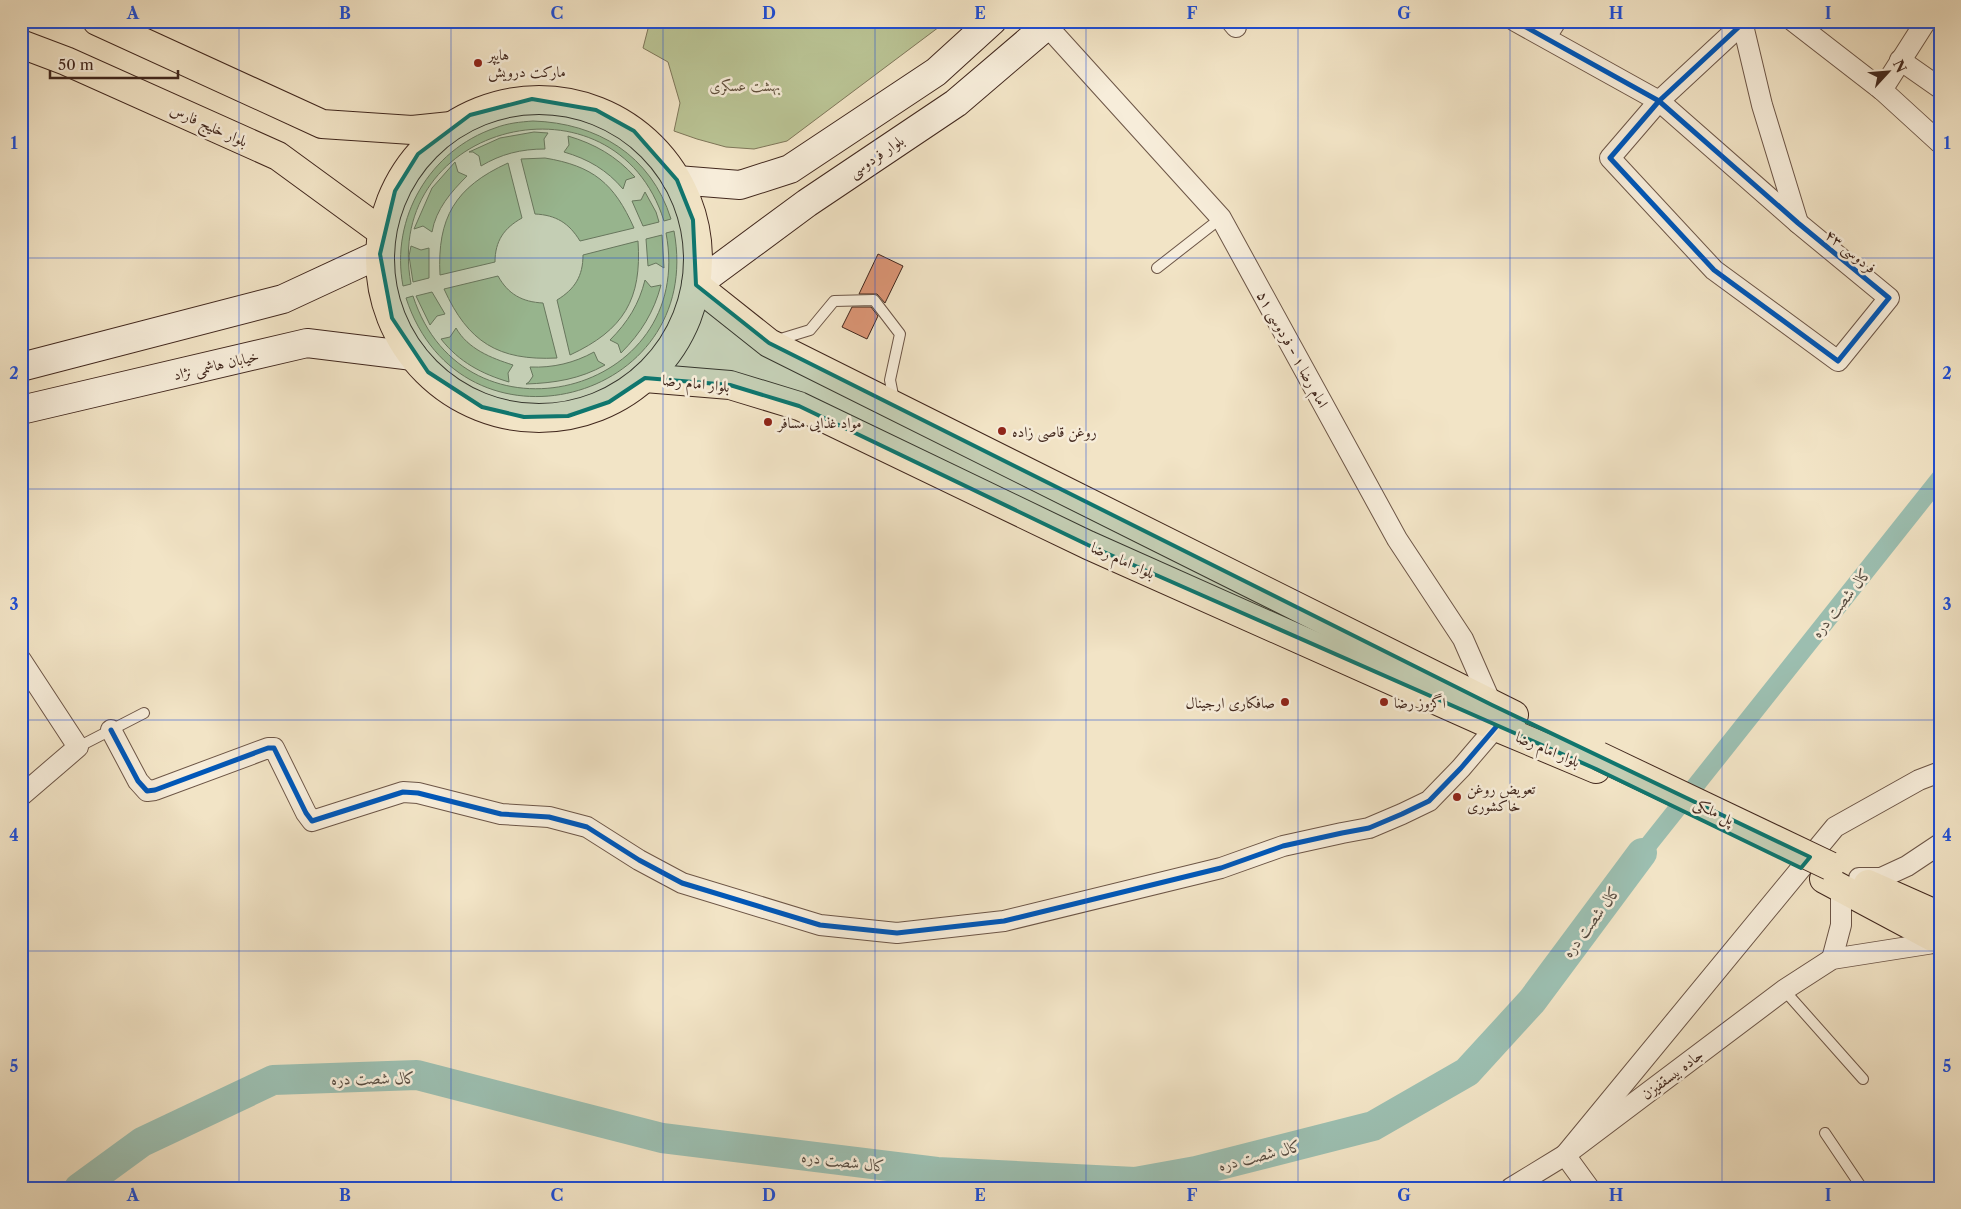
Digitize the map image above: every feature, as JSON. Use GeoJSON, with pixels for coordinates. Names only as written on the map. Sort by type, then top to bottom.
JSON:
{"type":"FeatureCollection","features":[{"type":"Feature","properties":{"kind":"main road"},"geometry":{"type":"LineString","coordinates":[[97,21],[322,124],[412,130],[451,126]]}},
{"type":"Feature","properties":{"kind":"main road"},"geometry":{"type":"LineString","coordinates":[[677,180],[740,185],[790,169],[936,72],[992,21]]}},
{"type":"Feature","properties":{"kind":"main road","name":"بلوار فردوسی"},"geometry":{"type":"LineString","coordinates":[[696,285],[807,203],[956,103],[1049,24]]}},
{"type":"Feature","properties":{"kind":"main road","name":"بلوار خلیج فارس"},"geometry":{"type":"LineString","coordinates":[[21,44],[66,61],[278,156],[381,243]]}},
{"type":"Feature","properties":{"kind":"main road"},"geometry":{"type":"LineString","coordinates":[[532,99],[554,100],[575,104],[603,113],[634,131],[665,162],[677,180],[687,199],[693,220],[697,249],[696,285],[691,306],[673,345],[660,363],[628,391],[589,410],[553,417],[524,417],[503,414],[462,398],[444,386],[413,356],[401,338],[389,311],[381,276],[381,243],[387,211],[405,172],[423,149],[451,126],[476,112],[511,102],[532,99]]}},
{"type":"Feature","properties":{"kind":"main road"},"geometry":{"type":"LineString","coordinates":[[21,367],[283,299],[381,243]]}},
{"type":"Feature","properties":{"kind":"main road","name":"بلوار امام رضا"},"geometry":{"type":"LineString","coordinates":[[696,285],[770,343],[1104,511],[1494,716]]}},
{"type":"Feature","properties":{"kind":"main road","name":"خیابان هاشمی نژاد"},"geometry":{"type":"LineString","coordinates":[[21,410],[308,343],[413,356]]}},
{"type":"Feature","properties":{"kind":"main road","name":"بلوار امام رضا"},"geometry":{"type":"LineString","coordinates":[[645,378],[730,385],[799,406],[1088,545],[1494,716],[1597,763]]}},
{"type":"Feature","properties":{"kind":"main road"},"geometry":{"type":"LineString","coordinates":[[1088,545],[1104,511]]}},
{"type":"Feature","properties":{"kind":"main road","name":"پل ملکی"},"geometry":{"type":"LineString","coordinates":[[1597,763],[1838,878]]}},
{"type":"Feature","properties":{"kind":"main road"},"geometry":{"type":"LineString","coordinates":[[1838,878],[1940,916]]}},
{"type":"Feature","properties":{"kind":"main road"},"geometry":{"type":"LineString","coordinates":[[1838,878],[1940,941]]}},
{"type":"Feature","properties":{"kind":"street","name":"فردوسی ۴۳"},"geometry":{"type":"LineString","coordinates":[[1515,21],[1551,29],[1659,101],[1798,223],[1889,298],[1838,361],[1714,270],[1610,158],[1659,101]]}},
{"type":"Feature","properties":{"kind":"street"},"geometry":{"type":"LineString","coordinates":[[1793,21],[1882,90],[1940,144]]}},
{"type":"Feature","properties":{"kind":"street"},"geometry":{"type":"LineString","coordinates":[[1882,90],[1926,21]]}},
{"type":"Feature","properties":{"kind":"street"},"geometry":{"type":"LineString","coordinates":[[1659,101],[1742,23],[1762,105],[1798,223]]}},
{"type":"Feature","properties":{"kind":"street","name":"امام رضا ۱ - فردوسی ۵۱"},"geometry":{"type":"LineString","coordinates":[[1049,24],[1221,218],[1397,539],[1463,639],[1494,716]]}},
{"type":"Feature","properties":{"kind":"street"},"geometry":{"type":"LineString","coordinates":[[1900,60],[1940,88]]}},
{"type":"Feature","properties":{"kind":"street"},"geometry":{"type":"LineString","coordinates":[[21,660],[78,747],[21,796]]}},
{"type":"Feature","properties":{"kind":"street"},"geometry":{"type":"LineString","coordinates":[[111,730],[138,781],[147,791],[155,790],[268,748],[274,748],[306,813],[312,821],[403,792],[418,793],[500,814],[549,817],[587,827],[639,860],[682,883],[820,925],[896,933],[1004,921],[1221,868],[1283,846],[1342,832],[1369,828],[1402,814],[1428,800],[1461,768],[1494,716]]}},
{"type":"Feature","properties":{"kind":"street"},"geometry":{"type":"LineString","coordinates":[[1589,1188],[1565,1155],[1835,827],[1919,780],[1940,772]]}},
{"type":"Feature","properties":{"kind":"street"},"geometry":{"type":"LineString","coordinates":[[1940,844],[1907,866],[1881,878],[1838,878],[1841,925],[1832,959],[1940,941]]}},
{"type":"Feature","properties":{"kind":"street","name":"جاده بیسقفیزن"},"geometry":{"type":"LineString","coordinates":[[1510,1188],[1524,1183],[1565,1155],[1784,990],[1832,959]]}},
{"type":"Feature","properties":{"kind":"lane"},"geometry":{"type":"LineString","coordinates":[[1157,268],[1221,218]]}},
{"type":"Feature","properties":{"kind":"lane"},"geometry":{"type":"LineString","coordinates":[[770,343],[810,330],[834,301],[874,300],[900,334],[890,380],[895,406]]}},
{"type":"Feature","properties":{"kind":"lane"},"geometry":{"type":"LineString","coordinates":[[78,747],[144,713]]}},
{"type":"Feature","properties":{"kind":"lane"},"geometry":{"type":"LineString","coordinates":[[1784,990],[1864,1079]]}},
{"type":"Feature","properties":{"kind":"lane"},"geometry":{"type":"LineString","coordinates":[[1825,1133],[1862,1188]]}},
{"type":"Feature","properties":{"kind":"highlighted area"},"geometry":{"type":"Polygon","coordinates":[[[532,99],[596,110],[634,131],[677,180],[693,220],[696,285],[769,343],[1492,705],[1810,857],[1801,868],[1596,769],[1088,545],[799,406],[730,385],[645,378],[609,402],[568,416],[524,417],[482,407],[428,372],[392,318],[380,254],[395,191],[418,154],[470,115],[532,99]]]}},
{"type":"Feature","properties":{"kind":"green space","name":"بهشت عسکری"},"geometry":{"type":"Polygon","coordinates":[[[650,21],[947,21],[787,141],[754,149],[726,147],[674,131],[680,103],[668,62],[643,48],[650,21]]]}},
{"type":"Feature","properties":{"kind":"green space"},"geometry":{"type":"Polygon","coordinates":[[[533,121],[579,128],[600,136],[619,147],[635,160],[650,177],[662,196],[671,219],[664,221],[638,172],[600,142],[555,130],[508,133],[465,152],[431,184],[411,228],[411,284],[403,286],[401,261],[403,236],[409,212],[420,190],[434,170],[451,152],[472,138],[505,125],[533,121]]]}},
{"type":"Feature","properties":{"kind":"green space"},"geometry":{"type":"Polygon","coordinates":[[[534,132],[548,133],[544,139],[545,149],[512,153],[496,158],[481,166],[479,156],[469,152],[500,138],[534,132]]]}},
{"type":"Feature","properties":{"kind":"green space"},"geometry":{"type":"Polygon","coordinates":[[[568,136],[604,152],[635,177],[626,180],[623,189],[596,166],[564,152],[569,145],[568,136]]]}},
{"type":"Feature","properties":{"kind":"green space"},"geometry":{"type":"Polygon","coordinates":[[[545,158],[576,166],[600,179],[618,199],[634,228],[580,241],[571,229],[556,218],[535,214],[521,159],[545,158]]]}},
{"type":"Feature","properties":{"kind":"green space"},"geometry":{"type":"Polygon","coordinates":[[[455,162],[458,172],[467,176],[441,208],[432,232],[423,226],[414,229],[432,188],[455,162]]]}},
{"type":"Feature","properties":{"kind":"green space"},"geometry":{"type":"Polygon","coordinates":[[[508,163],[522,218],[510,226],[502,236],[495,254],[495,262],[440,275],[442,237],[446,221],[453,207],[462,194],[475,183],[490,172],[508,163]]]}},
{"type":"Feature","properties":{"kind":"green space"},"geometry":{"type":"Polygon","coordinates":[[[645,192],[656,212],[659,222],[643,226],[632,201],[641,200],[645,192]]]}},
{"type":"Feature","properties":{"kind":"green space"},"geometry":{"type":"Polygon","coordinates":[[[674,231],[674,290],[653,338],[618,372],[573,392],[523,396],[476,383],[435,350],[406,298],[413,296],[440,345],[478,376],[524,388],[570,384],[613,366],[647,333],[666,289],[666,233],[674,231]]]}},
{"type":"Feature","properties":{"kind":"green space"},"geometry":{"type":"Polygon","coordinates":[[[662,235],[664,268],[656,263],[648,266],[646,239],[662,235]]]}},
{"type":"Feature","properties":{"kind":"green space"},"geometry":{"type":"Polygon","coordinates":[[[638,241],[637,280],[626,310],[604,335],[570,355],[557,300],[569,291],[580,276],[583,255],[638,241]]]}},
{"type":"Feature","properties":{"kind":"green space"},"geometry":{"type":"Polygon","coordinates":[[[411,246],[421,250],[429,248],[429,278],[413,282],[409,256],[411,246]]]}},
{"type":"Feature","properties":{"kind":"green space"},"geometry":{"type":"Polygon","coordinates":[[[498,276],[506,288],[516,296],[529,301],[543,303],[557,358],[518,356],[502,351],[487,344],[463,323],[444,289],[498,276]]]}},
{"type":"Feature","properties":{"kind":"green space"},"geometry":{"type":"Polygon","coordinates":[[[645,280],[651,287],[661,285],[658,295],[646,322],[621,353],[618,344],[610,340],[632,312],[640,297],[645,280]]]}},
{"type":"Feature","properties":{"kind":"green space"},"geometry":{"type":"Polygon","coordinates":[[[432,292],[445,314],[437,316],[430,325],[416,296],[432,292]]]}},
{"type":"Feature","properties":{"kind":"green space"},"geometry":{"type":"Polygon","coordinates":[[[456,328],[467,342],[481,352],[513,365],[508,373],[509,382],[490,375],[463,361],[448,347],[441,339],[450,337],[456,328]]]}},
{"type":"Feature","properties":{"kind":"green space"},"geometry":{"type":"Polygon","coordinates":[[[594,352],[598,361],[605,365],[596,370],[547,383],[526,384],[533,376],[530,367],[547,367],[563,364],[594,352]]]}},
{"type":"Feature","properties":{"kind":"building"},"geometry":{"type":"Polygon","coordinates":[[[878,254],[903,266],[885,303],[877,294],[859,294],[878,254]]]}},
{"type":"Feature","properties":{"kind":"building"},"geometry":{"type":"Polygon","coordinates":[[[852,307],[871,307],[878,316],[867,339],[842,327],[852,307]]]}},
{"type":"Feature","properties":{"kind":"waterway","name":"کال شصت دره"},"geometry":{"type":"LineString","coordinates":[[1642,853],[1940,478]]}},
{"type":"Feature","properties":{"kind":"waterway","name":"کال شصت دره"},"geometry":{"type":"LineString","coordinates":[[79,1188],[142,1142],[273,1080],[417,1075],[662,1138],[937,1172],[1135,1182],[1196,1171],[1373,1126],[1467,1072],[1532,1001],[1642,853]]}},
{"type":"Feature","properties":{"kind":"cycle path"},"geometry":{"type":"LineString","coordinates":[[1515,21],[1659,101],[1798,223],[1889,298],[1838,361],[1714,270],[1610,158],[1659,101],[1742,24]]}},
{"type":"Feature","properties":{"kind":"cycle path"},"geometry":{"type":"LineString","coordinates":[[111,730],[138,781],[147,791],[155,790],[268,748],[274,748],[306,813],[312,821],[403,792],[418,793],[501,814],[549,817],[587,827],[639,860],[682,883],[820,925],[897,933],[1004,921],[1221,868],[1283,846],[1369,828],[1429,801],[1461,768],[1496,727]]}},
{"type":"Feature","properties":{"kind":"place","name":"هایپر مارکت درویش"},"geometry":{"type":"Point","coordinates":[478,63]}},
{"type":"Feature","properties":{"kind":"place","name":"مواد غذایی مسافر"},"geometry":{"type":"Point","coordinates":[768,422]}},
{"type":"Feature","properties":{"kind":"place","name":"روغن قاصی زاده"},"geometry":{"type":"Point","coordinates":[1002,431]}},
{"type":"Feature","properties":{"kind":"place","name":"صافکاری ارجینال"},"geometry":{"type":"Point","coordinates":[1285,702]}},
{"type":"Feature","properties":{"kind":"place","name":"اگزوز رضا"},"geometry":{"type":"Point","coordinates":[1384,702]}},
{"type":"Feature","properties":{"kind":"place","name":"تعویض روغن خاکشوری"},"geometry":{"type":"Point","coordinates":[1457,797]}}]}
